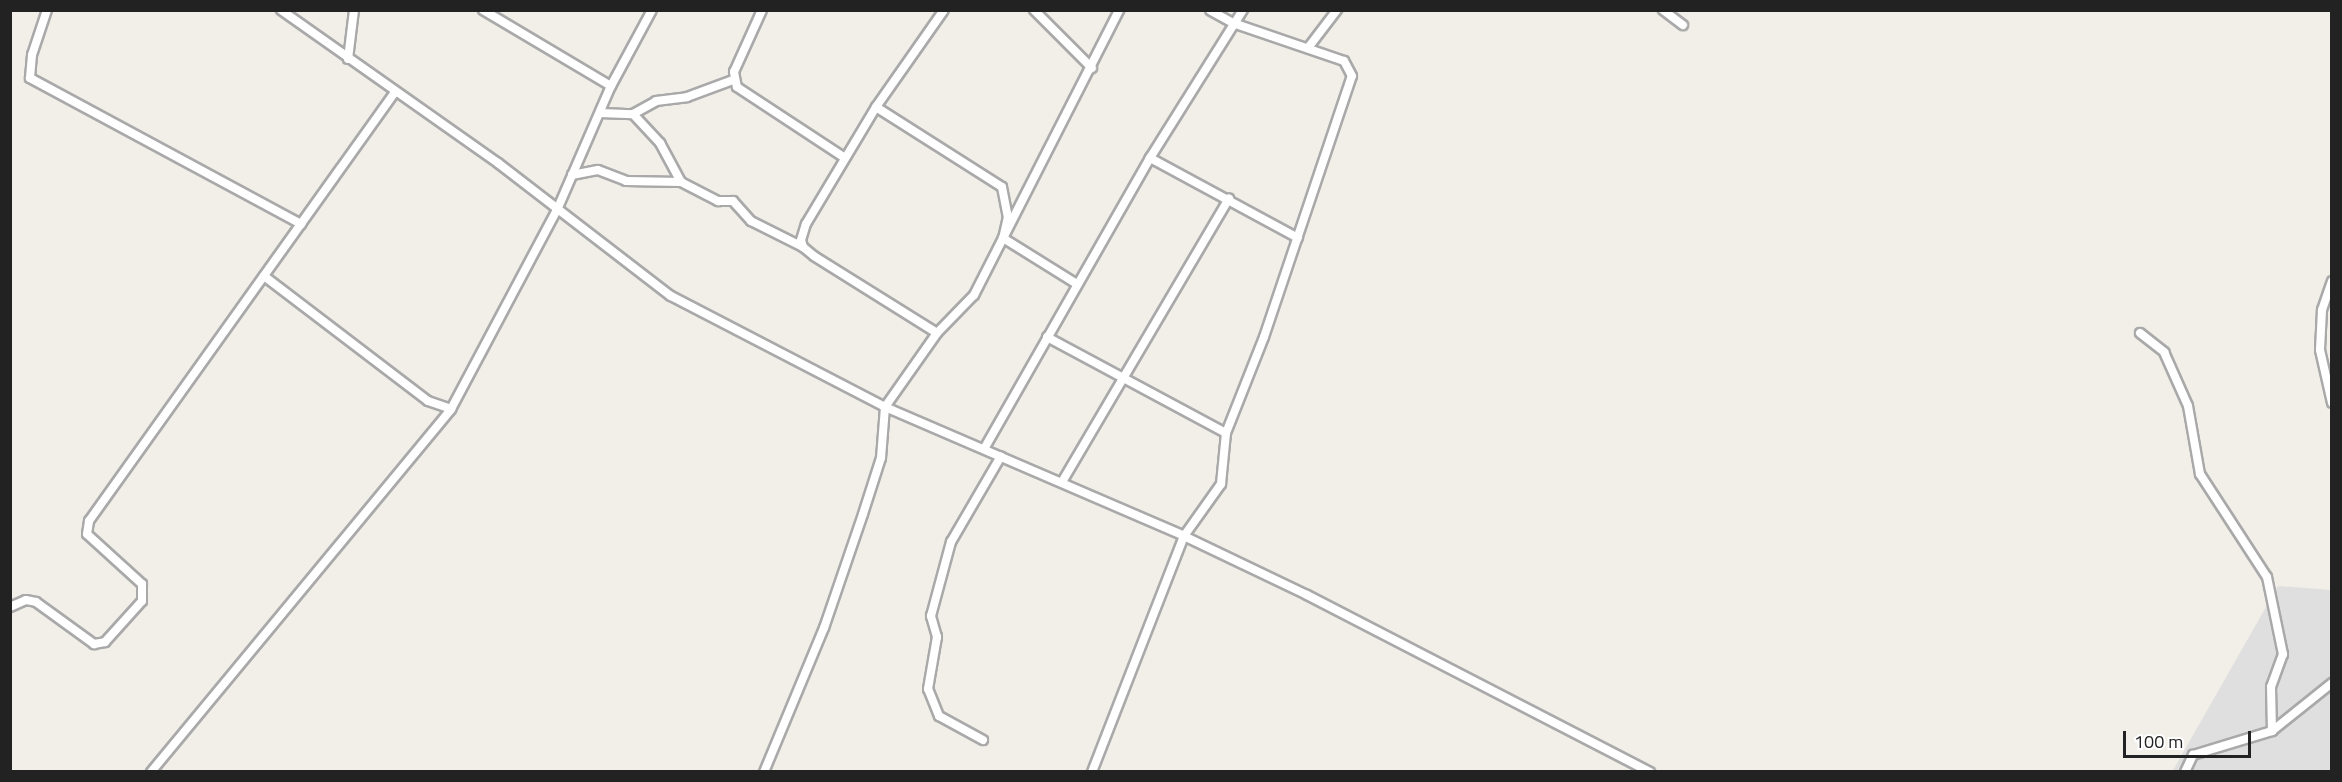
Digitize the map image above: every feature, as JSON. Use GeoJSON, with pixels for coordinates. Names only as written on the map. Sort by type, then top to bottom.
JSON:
{"type":"FeatureCollection","features":[{"type":"Feature","properties":{"kind":"street"},"geometry":{"type":"LineString","coordinates":[[47,10],[32,55],[30,78],[301,224]]}},
{"type":"Feature","properties":{"kind":"street"},"geometry":{"type":"LineString","coordinates":[[281,10],[498,163],[671,297],[885,407],[1184,536],[1307,595],[1650,771]]}},
{"type":"Feature","properties":{"kind":"street"},"geometry":{"type":"LineString","coordinates":[[348,59],[354,10]]}},
{"type":"Feature","properties":{"kind":"street"},"geometry":{"type":"LineString","coordinates":[[483,10],[611,86]]}},
{"type":"Feature","properties":{"kind":"street"},"geometry":{"type":"LineString","coordinates":[[152,771],[451,409],[557,210],[611,86],[652,10]]}},
{"type":"Feature","properties":{"kind":"street"},"geometry":{"type":"LineString","coordinates":[[733,80],[762,10]]}},
{"type":"Feature","properties":{"kind":"street"},"geometry":{"type":"LineString","coordinates":[[803,247],[806,224],[845,158],[876,107],[945,10]]}},
{"type":"Feature","properties":{"kind":"street"},"geometry":{"type":"LineString","coordinates":[[1034,10],[1092,68]]}},
{"type":"Feature","properties":{"kind":"street"},"geometry":{"type":"LineString","coordinates":[[764,771],[824,628],[863,514],[881,458],[885,407],[937,333],[974,295],[1092,68],[1119,10]]}},
{"type":"Feature","properties":{"kind":"street"},"geometry":{"type":"LineString","coordinates":[[1092,771],[1184,536],[1221,484],[1226,433],[1298,238],[1352,76],[1344,61],[1233,23],[1210,10]]}},
{"type":"Feature","properties":{"kind":"street"},"geometry":{"type":"LineString","coordinates":[[984,450],[1150,158],[1243,10]]}},
{"type":"Feature","properties":{"kind":"street"},"geometry":{"type":"LineString","coordinates":[[1308,48],[1336,10]]}},
{"type":"Feature","properties":{"kind":"street"},"geometry":{"type":"LineString","coordinates":[[1663,10],[1683,25]]}},
{"type":"Feature","properties":{"kind":"street"},"geometry":{"type":"LineString","coordinates":[[600,113],[633,114],[656,101],[687,97],[719,82],[733,80]]}},
{"type":"Feature","properties":{"kind":"street"},"geometry":{"type":"LineString","coordinates":[[733,80],[744,94],[845,158]]}},
{"type":"Feature","properties":{"kind":"street"},"geometry":{"type":"LineString","coordinates":[[10,607],[26,600],[36,602],[94,644],[105,642],[142,601],[142,584],[87,534],[89,521],[395,92]]}},
{"type":"Feature","properties":{"kind":"street"},"geometry":{"type":"LineString","coordinates":[[876,107],[1002,187],[1008,217],[1003,238]]}},
{"type":"Feature","properties":{"kind":"street"},"geometry":{"type":"LineString","coordinates":[[633,114],[660,143],[681,182]]}},
{"type":"Feature","properties":{"kind":"street"},"geometry":{"type":"LineString","coordinates":[[1150,158],[1229,198],[1298,238]]}},
{"type":"Feature","properties":{"kind":"street"},"geometry":{"type":"LineString","coordinates":[[572,175],[598,170],[626,181],[681,182],[718,201],[733,201],[751,221],[803,247],[937,333]]}},
{"type":"Feature","properties":{"kind":"street"},"geometry":{"type":"LineString","coordinates":[[1062,482],[1229,198]]}},
{"type":"Feature","properties":{"kind":"street"},"geometry":{"type":"LineString","coordinates":[[1003,238],[1077,284]]}},
{"type":"Feature","properties":{"kind":"street"},"geometry":{"type":"LineString","coordinates":[[264,276],[428,401],[451,409]]}},
{"type":"Feature","properties":{"kind":"street"},"geometry":{"type":"LineString","coordinates":[[2331,281],[2322,310],[2320,350],[2331,403]]}},
{"type":"Feature","properties":{"kind":"street"},"geometry":{"type":"LineString","coordinates":[[2140,333],[2164,352],[2188,406],[2200,474],[2267,577],[2283,654],[2271,687],[2272,731]]}},
{"type":"Feature","properties":{"kind":"street"},"geometry":{"type":"LineString","coordinates":[[1047,337],[1122,380],[1226,433]]}},
{"type":"Feature","properties":{"kind":"street"},"geometry":{"type":"LineString","coordinates":[[983,740],[939,716],[928,689],[937,637],[931,616],[951,542],[1001,456]]}},
{"type":"Feature","properties":{"kind":"street"},"geometry":{"type":"LineString","coordinates":[[2185,771],[2193,755],[2272,731],[2331,683]]}},
{"type":"Feature","properties":{"kind":"shaded area"},"geometry":{"type":"Polygon","coordinates":[[[2278,586],[2331,590],[2331,771],[2172,772],[2278,586]]]}}]}
